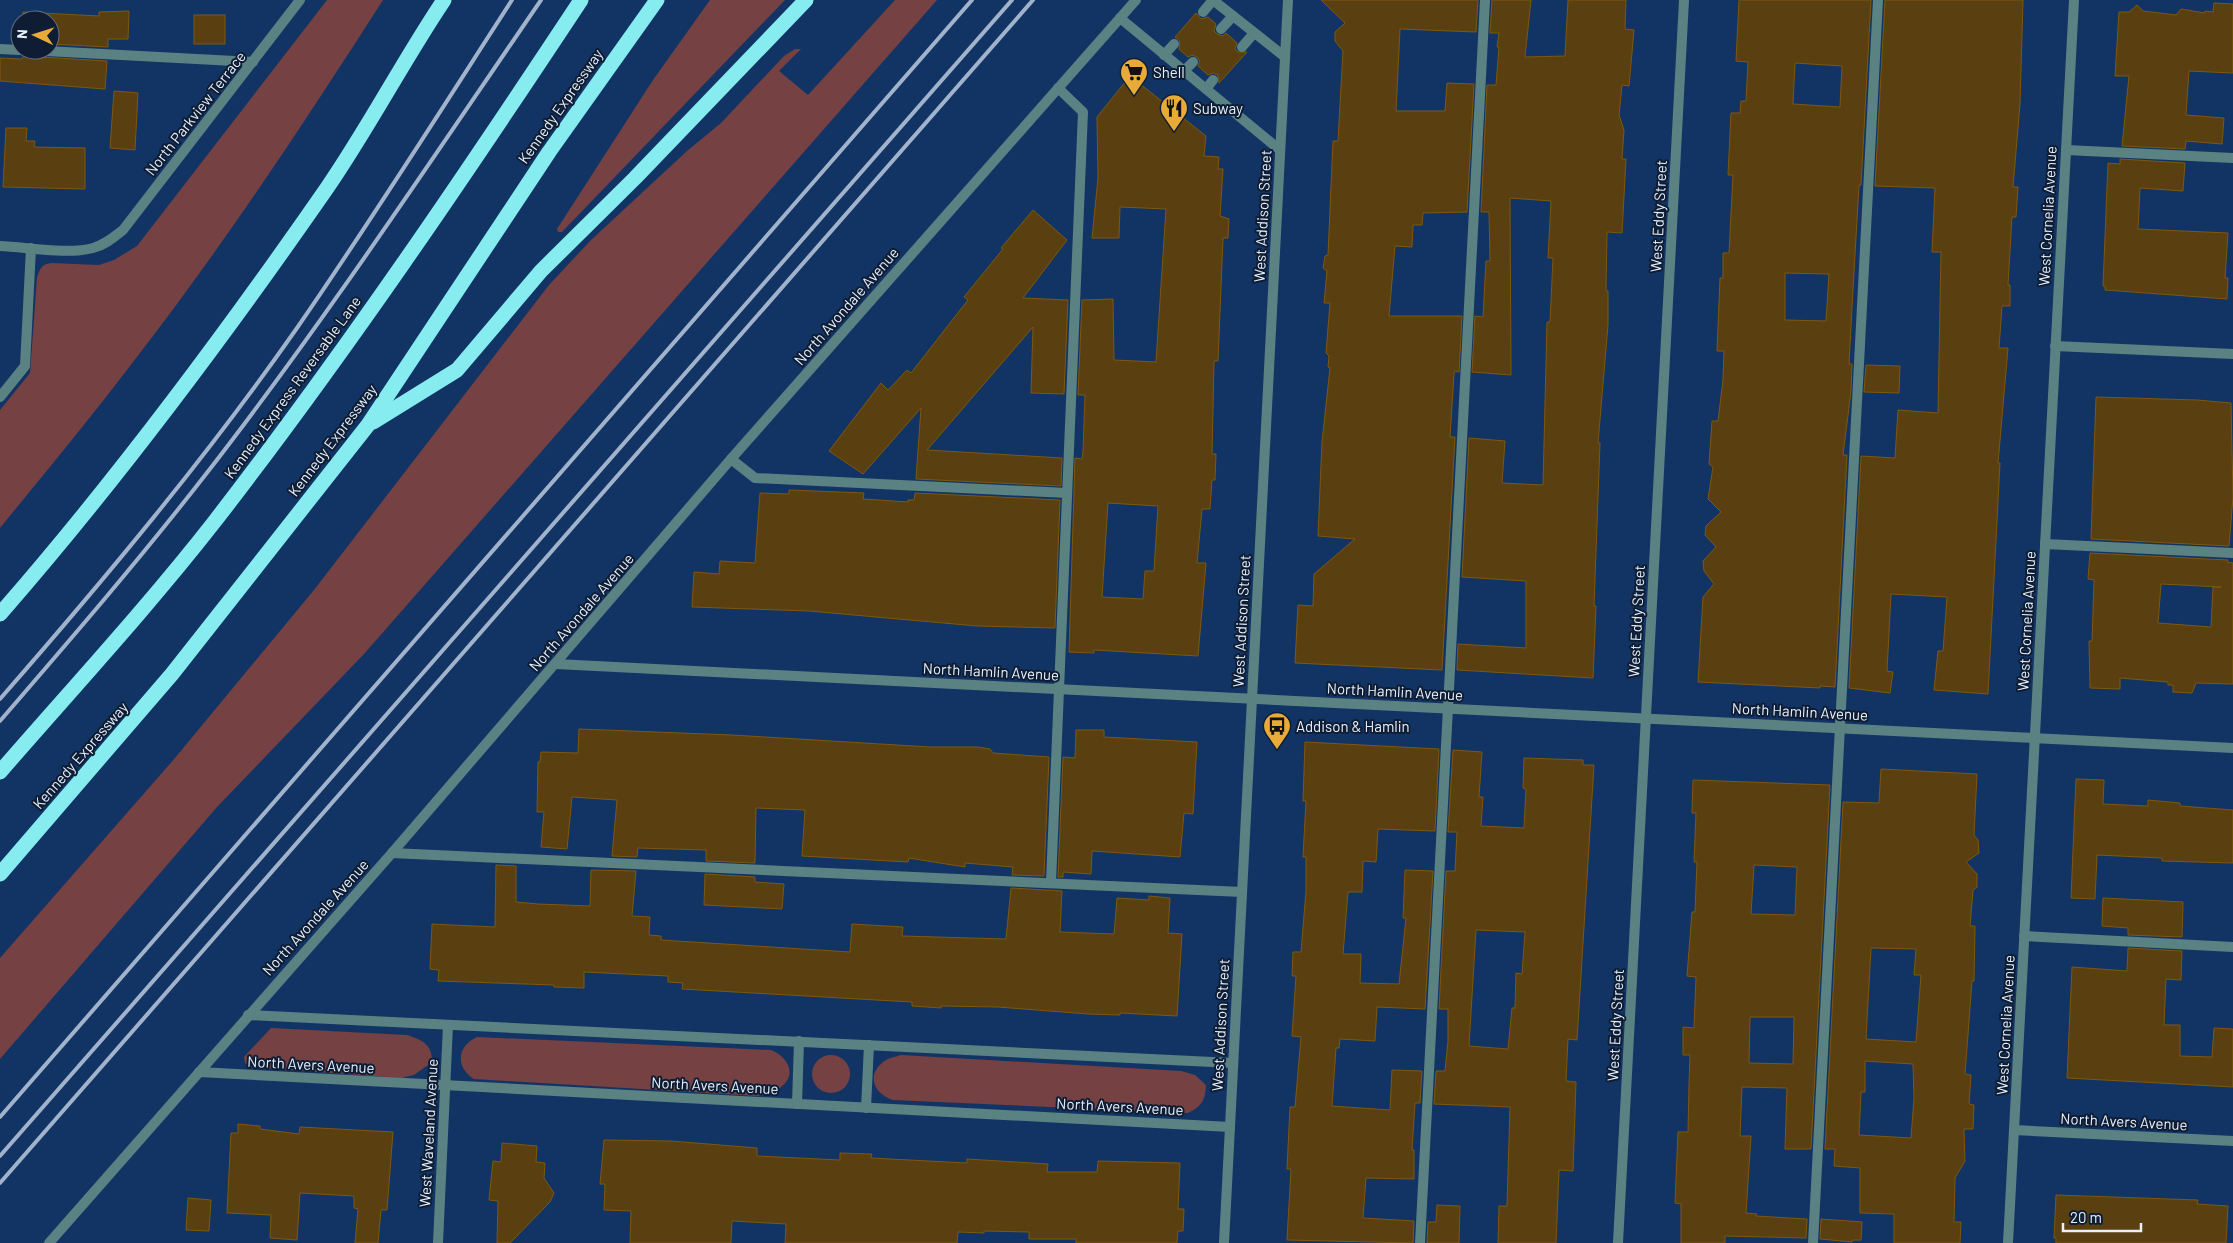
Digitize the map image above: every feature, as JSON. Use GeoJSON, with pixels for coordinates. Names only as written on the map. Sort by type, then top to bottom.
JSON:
{"type":"FeatureCollection","features":[{"type":"Feature","properties":{"kind":"highway"},"geometry":{"type":"LineString","coordinates":[[0,614],[76,527],[187,383],[328,186],[444,0]]}},
{"type":"Feature","properties":{"kind":"highway","name":"Kennedy Express Reversable Lane"},"geometry":{"type":"LineString","coordinates":[[0,772],[144,607],[194,546],[334,364],[581,0]]}},
{"type":"Feature","properties":{"kind":"highway","name":"Kennedy Expressway"},"geometry":{"type":"LineString","coordinates":[[0,874],[184,659],[368,425],[549,152],[657,0]]}},
{"type":"Feature","properties":{"kind":"highway"},"geometry":{"type":"LineString","coordinates":[[368,425],[457,370],[541,271],[635,178],[806,0]]}},
{"type":"Feature","properties":{"kind":"street","name":"North Parkview Terrace"},"geometry":{"type":"LineString","coordinates":[[31,248],[75,250],[94,248],[110,241],[123,230],[300,0]]}},
{"type":"Feature","properties":{"kind":"street","name":"North Avondale Avenue"},"geometry":{"type":"LineString","coordinates":[[49,1243],[248,1014],[392,853],[731,459],[1136,0]]}},
{"type":"Feature","properties":{"kind":"street"},"geometry":{"type":"LineString","coordinates":[[1203,12],[1213,0],[1285,57]]}},
{"type":"Feature","properties":{"kind":"street","name":"West Addison Street"},"geometry":{"type":"LineString","coordinates":[[1224,1243],[1288,0]]}},
{"type":"Feature","properties":{"kind":"street"},"geometry":{"type":"LineString","coordinates":[[1420,1243],[1485,0]]}},
{"type":"Feature","properties":{"kind":"street","name":"West Eddy Street"},"geometry":{"type":"LineString","coordinates":[[1618,1243],[1684,0]]}},
{"type":"Feature","properties":{"kind":"street"},"geometry":{"type":"LineString","coordinates":[[1813,1243],[1878,0]]}},
{"type":"Feature","properties":{"kind":"street","name":"West Cornelia Avenue"},"geometry":{"type":"LineString","coordinates":[[2008,1243],[2074,0]]}},
{"type":"Feature","properties":{"kind":"street"},"geometry":{"type":"LineString","coordinates":[[1221,29],[1233,16]]}},
{"type":"Feature","properties":{"kind":"street"},"geometry":{"type":"LineString","coordinates":[[1120,18],[1280,150]]}},
{"type":"Feature","properties":{"kind":"street"},"geometry":{"type":"LineString","coordinates":[[1242,48],[1254,32]]}},
{"type":"Feature","properties":{"kind":"street"},"geometry":{"type":"LineString","coordinates":[[1164,55],[1174,44]]}},
{"type":"Feature","properties":{"kind":"street"},"geometry":{"type":"LineString","coordinates":[[60,52],[253,62]]}},
{"type":"Feature","properties":{"kind":"street"},"geometry":{"type":"LineString","coordinates":[[1184,71],[1193,62]]}},
{"type":"Feature","properties":{"kind":"street"},"geometry":{"type":"LineString","coordinates":[[1206,89],[1214,80]]}},
{"type":"Feature","properties":{"kind":"street"},"geometry":{"type":"LineString","coordinates":[[1051,882],[1083,112],[1058,88]]}},
{"type":"Feature","properties":{"kind":"street"},"geometry":{"type":"LineString","coordinates":[[2066,150],[2233,158]]}},
{"type":"Feature","properties":{"kind":"street"},"geometry":{"type":"LineString","coordinates":[[0,246],[31,248],[25,366],[0,396]]}},
{"type":"Feature","properties":{"kind":"street"},"geometry":{"type":"LineString","coordinates":[[2055,346],[2233,354]]}},
{"type":"Feature","properties":{"kind":"street"},"geometry":{"type":"LineString","coordinates":[[731,459],[755,478],[1067,493]]}},
{"type":"Feature","properties":{"kind":"street"},"geometry":{"type":"LineString","coordinates":[[2045,544],[2233,553]]}},
{"type":"Feature","properties":{"kind":"street","name":"North Hamlin Avenue"},"geometry":{"type":"LineString","coordinates":[[556,664],[2233,748]]}},
{"type":"Feature","properties":{"kind":"street"},"geometry":{"type":"LineString","coordinates":[[392,853],[1242,892]]}},
{"type":"Feature","properties":{"kind":"street"},"geometry":{"type":"LineString","coordinates":[[2024,936],[2233,947]]}},
{"type":"Feature","properties":{"kind":"street"},"geometry":{"type":"LineString","coordinates":[[248,1014],[1233,1063]]}},
{"type":"Feature","properties":{"kind":"street","name":"West Waveland Avenue"},"geometry":{"type":"LineString","coordinates":[[438,1243],[448,1025]]}},
{"type":"Feature","properties":{"kind":"street"},"geometry":{"type":"LineString","coordinates":[[797,1104],[799,1042]]}},
{"type":"Feature","properties":{"kind":"street"},"geometry":{"type":"LineString","coordinates":[[866,1108],[869,1045]]}},
{"type":"Feature","properties":{"kind":"street","name":"North Avers Avenue"},"geometry":{"type":"LineString","coordinates":[[199,1072],[1230,1127]]}},
{"type":"Feature","properties":{"kind":"street","name":"North Avers Avenue"},"geometry":{"type":"LineString","coordinates":[[2014,1130],[2233,1141]]}},
{"type":"Feature","properties":{"kind":"street"},"geometry":{"type":"LineString","coordinates":[[49,1243],[56,1243]]}},
{"type":"Feature","properties":{"kind":"shaded area"},"geometry":{"type":"Polygon","coordinates":[[[327,0],[383,0],[292,140],[197,277],[114,387],[0,528],[0,410],[30,373],[37,278],[40,270],[45,264],[52,263],[99,265],[114,260],[137,246],[327,0]]]}},
{"type":"Feature","properties":{"kind":"shaded area"},"geometry":{"type":"Polygon","coordinates":[[[710,0],[785,0],[562,232],[558,232],[557,229],[653,80],[710,0]]]}},
{"type":"Feature","properties":{"kind":"shaded area"},"geometry":{"type":"Polygon","coordinates":[[[895,0],[937,0],[364,654],[217,807],[0,1059],[0,958],[175,758],[314,590],[549,285],[590,241],[687,151],[721,123],[784,56],[795,49],[801,49],[779,71],[808,95],[895,0]]]}},
{"type":"Feature","properties":{"kind":"shaded area"},"geometry":{"type":"Polygon","coordinates":[[[271,1028],[407,1035],[426,1044],[432,1056],[432,1062],[414,1075],[401,1078],[250,1067],[245,1063],[244,1057],[271,1028]]]}},
{"type":"Feature","properties":{"kind":"shaded area"},"geometry":{"type":"Polygon","coordinates":[[[477,1037],[771,1050],[782,1056],[790,1071],[789,1077],[781,1087],[773,1092],[758,1096],[474,1079],[464,1069],[461,1057],[465,1046],[477,1037]]]}},
{"type":"Feature","properties":{"kind":"shaded area"},"geometry":{"type":"Polygon","coordinates":[[[831,1055],[838,1056],[844,1061],[849,1067],[849,1081],[844,1087],[838,1092],[831,1093],[824,1092],[818,1087],[813,1081],[812,1074],[813,1067],[818,1061],[824,1056],[831,1055]]]}},
{"type":"Feature","properties":{"kind":"shaded area"},"geometry":{"type":"Polygon","coordinates":[[[901,1055],[1181,1071],[1195,1075],[1206,1085],[1206,1091],[1202,1102],[1197,1108],[1188,1113],[893,1100],[881,1094],[877,1089],[874,1074],[884,1061],[901,1055]]]}},
{"type":"Feature","properties":{"kind":"building"},"geometry":{"type":"Polygon","coordinates":[[[1321,0],[1478,0],[1476,32],[1400,29],[1396,111],[1445,111],[1447,83],[1474,84],[1467,212],[1423,213],[1422,225],[1413,225],[1412,247],[1395,246],[1389,316],[1462,316],[1459,372],[1455,371],[1454,374],[1450,437],[1455,437],[1442,670],[1295,663],[1298,605],[1313,606],[1314,574],[1355,539],[1318,536],[1322,442],[1330,368],[1328,367],[1329,356],[1326,353],[1330,303],[1324,303],[1327,271],[1323,268],[1325,256],[1328,255],[1333,141],[1338,141],[1343,51],[1335,41],[1335,32],[1345,23],[1321,0]]]}},
{"type":"Feature","properties":{"kind":"building"},"geometry":{"type":"Polygon","coordinates":[[[1492,0],[1531,0],[1525,57],[1565,56],[1568,0],[1626,0],[1625,29],[1634,30],[1629,86],[1622,85],[1619,115],[1624,130],[1622,159],[1626,159],[1622,233],[1607,232],[1606,291],[1608,291],[1608,325],[1598,443],[1600,443],[1593,678],[1457,670],[1458,644],[1526,648],[1526,581],[1462,577],[1469,438],[1505,441],[1502,483],[1543,485],[1547,322],[1550,322],[1553,258],[1548,258],[1551,201],[1510,198],[1511,375],[1472,372],[1475,316],[1483,317],[1486,261],[1490,261],[1489,212],[1481,212],[1487,85],[1496,85],[1499,47],[1497,47],[1499,33],[1490,33],[1492,0]]]}},
{"type":"Feature","properties":{"kind":"building"},"geometry":{"type":"Polygon","coordinates":[[[1739,0],[1871,0],[1849,364],[1852,364],[1851,391],[1843,455],[1847,455],[1835,687],[1820,686],[1820,688],[1698,682],[1703,597],[1714,584],[1704,571],[1703,561],[1716,547],[1705,535],[1706,526],[1721,512],[1708,499],[1713,467],[1709,464],[1712,421],[1718,421],[1723,380],[1724,351],[1717,351],[1720,278],[1723,278],[1723,253],[1729,253],[1733,175],[1728,175],[1731,113],[1740,113],[1741,101],[1746,101],[1748,62],[1736,61],[1739,0]],[[1795,63],[1793,104],[1840,107],[1842,66],[1795,63]],[[1785,273],[1785,320],[1826,321],[1829,274],[1785,273]]]}},
{"type":"Feature","properties":{"kind":"building"},"geometry":{"type":"Polygon","coordinates":[[[1885,0],[2023,0],[2020,104],[2013,187],[2018,187],[2016,217],[2012,217],[2008,285],[2010,285],[2010,306],[2002,306],[1999,348],[2008,348],[1998,463],[2000,463],[1988,694],[1934,690],[1938,651],[1943,651],[1947,597],[1891,594],[1887,671],[1893,672],[1890,693],[1849,688],[1861,456],[1895,458],[1898,410],[1938,413],[1941,252],[1932,252],[1935,188],[1875,186],[1885,0]]]}},
{"type":"Feature","properties":{"kind":"building"},"geometry":{"type":"Polygon","coordinates":[[[2214,3],[2233,4],[2233,73],[2189,71],[2186,115],[2224,118],[2222,144],[2186,141],[2185,149],[2122,146],[2129,76],[2115,76],[2119,12],[2129,12],[2137,5],[2143,11],[2176,15],[2181,9],[2205,13],[2205,11],[2213,12],[2214,3]]]}},
{"type":"Feature","properties":{"kind":"building"},"geometry":{"type":"Polygon","coordinates":[[[129,11],[128,39],[108,39],[108,47],[60,45],[60,14],[99,16],[99,12],[129,11]]]}},
{"type":"Feature","properties":{"kind":"building","name":"Shell"},"geometry":{"type":"Polygon","coordinates":[[[1196,13],[1201,19],[1208,17],[1216,24],[1214,31],[1217,34],[1223,36],[1226,33],[1237,43],[1235,49],[1238,52],[1247,52],[1219,83],[1218,75],[1213,73],[1208,75],[1198,66],[1200,61],[1197,57],[1192,55],[1188,57],[1179,49],[1180,41],[1175,37],[1196,13]]]}},
{"type":"Feature","properties":{"kind":"building"},"geometry":{"type":"Polygon","coordinates":[[[194,15],[225,15],[225,44],[194,44],[194,15]]]}},
{"type":"Feature","properties":{"kind":"building"},"geometry":{"type":"Polygon","coordinates":[[[0,58],[10,60],[60,60],[60,58],[107,61],[105,89],[0,81],[0,58]]]}},
{"type":"Feature","properties":{"kind":"building"},"geometry":{"type":"Polygon","coordinates":[[[1130,76],[1206,136],[1204,156],[1219,157],[1218,169],[1223,169],[1220,216],[1229,219],[1228,238],[1223,238],[1218,361],[1214,361],[1212,454],[1216,454],[1215,480],[1212,480],[1210,509],[1202,509],[1197,563],[1206,563],[1198,656],[1094,650],[1094,653],[1069,652],[1075,458],[1082,459],[1083,452],[1085,395],[1078,395],[1082,300],[1113,299],[1114,360],[1156,362],[1166,209],[1120,207],[1119,238],[1092,238],[1098,178],[1097,117],[1130,76]],[[1108,503],[1102,597],[1143,599],[1145,571],[1154,571],[1158,506],[1108,503]]]}},
{"type":"Feature","properties":{"kind":"building"},"geometry":{"type":"Polygon","coordinates":[[[114,91],[138,93],[135,150],[110,148],[114,91]]]}},
{"type":"Feature","properties":{"kind":"building"},"geometry":{"type":"Polygon","coordinates":[[[6,128],[27,128],[26,141],[35,141],[34,147],[85,148],[85,189],[3,187],[6,128]]]}},
{"type":"Feature","properties":{"kind":"building"},"geometry":{"type":"Polygon","coordinates":[[[2120,159],[2185,163],[2183,191],[2140,188],[2138,229],[2228,233],[2225,278],[2228,278],[2227,299],[2105,290],[2105,286],[2103,286],[2108,163],[2120,164],[2120,159]]]}},
{"type":"Feature","properties":{"kind":"building"},"geometry":{"type":"Polygon","coordinates":[[[1033,210],[1067,240],[1023,298],[1068,300],[1064,394],[1031,393],[1033,327],[927,450],[1062,458],[1061,486],[916,479],[921,408],[863,474],[829,451],[881,383],[888,390],[907,370],[911,373],[968,300],[964,297],[1033,210]]]}},
{"type":"Feature","properties":{"kind":"building"},"geometry":{"type":"Polygon","coordinates":[[[1866,365],[1900,366],[1899,393],[1864,392],[1866,365]]]}},
{"type":"Feature","properties":{"kind":"building"},"geometry":{"type":"Polygon","coordinates":[[[2096,397],[2231,403],[2233,497],[2229,546],[2091,539],[2096,397]]]}},
{"type":"Feature","properties":{"kind":"building"},"geometry":{"type":"Polygon","coordinates":[[[789,490],[864,493],[863,499],[908,502],[908,500],[914,500],[915,493],[1060,500],[1055,628],[977,626],[809,611],[692,607],[694,572],[719,574],[720,561],[755,563],[760,493],[789,494],[789,490]]]}},
{"type":"Feature","properties":{"kind":"building"},"geometry":{"type":"Polygon","coordinates":[[[2090,553],[2228,560],[2227,562],[2233,563],[2233,684],[2196,683],[2192,693],[2173,692],[2173,685],[2168,685],[2168,682],[2120,678],[2120,689],[2090,688],[2089,641],[2092,641],[2094,580],[2088,579],[2090,553]],[[2161,584],[2158,623],[2211,627],[2213,587],[2221,587],[2161,584]]]}},
{"type":"Feature","properties":{"kind":"building"},"geometry":{"type":"Polygon","coordinates":[[[579,729],[732,735],[930,747],[978,747],[990,749],[993,753],[1049,757],[1044,876],[1012,875],[1013,867],[965,863],[965,867],[909,858],[908,862],[802,856],[805,810],[756,808],[755,863],[706,861],[706,850],[638,848],[637,857],[612,856],[617,800],[572,797],[567,849],[541,847],[544,812],[537,812],[538,762],[540,762],[541,752],[578,753],[579,729]]]}},
{"type":"Feature","properties":{"kind":"building"},"geometry":{"type":"Polygon","coordinates":[[[1076,730],[1104,730],[1104,737],[1197,742],[1193,814],[1184,813],[1180,857],[1092,851],[1091,874],[1063,872],[1063,877],[1058,877],[1063,757],[1075,758],[1076,730]]]}},
{"type":"Feature","properties":{"kind":"building"},"geometry":{"type":"Polygon","coordinates":[[[1305,742],[1439,749],[1435,831],[1378,829],[1376,862],[1363,861],[1362,892],[1348,892],[1343,954],[1361,954],[1360,983],[1399,984],[1406,918],[1403,918],[1405,870],[1433,871],[1425,1009],[1377,1007],[1375,1041],[1340,1039],[1339,1048],[1336,1048],[1332,1106],[1390,1110],[1392,1070],[1422,1071],[1420,1103],[1415,1103],[1412,1150],[1414,1150],[1414,1179],[1366,1178],[1363,1218],[1414,1221],[1413,1243],[1287,1240],[1291,1169],[1287,1169],[1290,1107],[1295,1107],[1301,1037],[1292,1036],[1296,976],[1292,976],[1293,952],[1301,952],[1306,891],[1306,857],[1303,857],[1306,801],[1303,801],[1305,742]]]}},
{"type":"Feature","properties":{"kind":"building"},"geometry":{"type":"Polygon","coordinates":[[[1453,750],[1482,752],[1479,797],[1483,797],[1481,826],[1524,828],[1526,789],[1523,788],[1524,758],[1583,760],[1583,765],[1594,765],[1577,1040],[1568,1039],[1566,1081],[1576,1082],[1573,1171],[1559,1170],[1556,1243],[1498,1243],[1499,1206],[1507,1206],[1510,1107],[1434,1104],[1436,1071],[1445,1071],[1448,1041],[1448,1009],[1439,1009],[1446,871],[1455,871],[1457,832],[1448,832],[1453,750]],[[1476,930],[1469,1046],[1508,1049],[1512,1008],[1515,1008],[1516,973],[1522,974],[1525,932],[1476,930]]]}},
{"type":"Feature","properties":{"kind":"building"},"geometry":{"type":"Polygon","coordinates":[[[1881,769],[1977,774],[1974,835],[1978,840],[1979,853],[1966,862],[1977,874],[1977,887],[1973,890],[1970,926],[1975,926],[1974,981],[1972,981],[1965,1074],[1971,1075],[1969,1104],[1974,1105],[1973,1129],[1964,1129],[1965,1161],[1955,1178],[1954,1222],[1961,1222],[1960,1243],[1894,1243],[1894,1214],[1860,1213],[1860,1168],[1834,1166],[1835,1149],[1825,1149],[1843,802],[1879,803],[1881,769]],[[1871,948],[1866,1039],[1916,1042],[1921,975],[1914,975],[1916,949],[1871,948]],[[1865,1061],[1865,1092],[1861,1092],[1859,1135],[1911,1138],[1914,1098],[1913,1064],[1865,1061]]]}},
{"type":"Feature","properties":{"kind":"building"},"geometry":{"type":"Polygon","coordinates":[[[2076,779],[2104,780],[2103,804],[2148,806],[2148,800],[2180,803],[2180,806],[2233,810],[2233,863],[2162,861],[2162,858],[2097,855],[2095,899],[2071,898],[2076,779]]]}},
{"type":"Feature","properties":{"kind":"building"},"geometry":{"type":"Polygon","coordinates":[[[1693,780],[1830,785],[1811,1149],[1785,1149],[1787,1088],[1742,1087],[1740,1136],[1751,1136],[1746,1213],[1757,1214],[1756,1216],[1807,1219],[1806,1238],[1725,1236],[1725,1243],[1681,1243],[1681,1204],[1675,1203],[1678,1132],[1688,1132],[1690,1055],[1683,1055],[1683,1027],[1694,1028],[1696,977],[1687,976],[1692,912],[1695,912],[1697,862],[1694,862],[1696,813],[1692,813],[1693,780]],[[1754,865],[1751,914],[1795,915],[1797,867],[1754,865]],[[1750,1017],[1749,1063],[1793,1064],[1794,1017],[1750,1017]]]}},
{"type":"Feature","properties":{"kind":"building"},"geometry":{"type":"Polygon","coordinates":[[[496,865],[516,866],[516,902],[538,904],[590,906],[591,870],[636,871],[632,916],[650,917],[649,935],[661,936],[661,940],[850,952],[852,924],[903,927],[902,936],[1006,939],[1011,888],[1062,891],[1060,932],[1114,934],[1117,898],[1149,900],[1149,896],[1170,898],[1168,933],[1182,934],[1177,1016],[1120,1013],[1120,1015],[1088,1014],[998,1007],[941,1006],[941,1008],[912,1006],[912,1002],[682,989],[683,983],[668,982],[668,976],[584,972],[584,988],[554,987],[554,985],[438,981],[439,970],[430,969],[432,924],[495,927],[496,865]]]}},
{"type":"Feature","properties":{"kind":"building"},"geometry":{"type":"Polygon","coordinates":[[[705,874],[755,877],[755,882],[784,884],[782,909],[704,905],[705,874]]]}},
{"type":"Feature","properties":{"kind":"building"},"geometry":{"type":"Polygon","coordinates":[[[2103,898],[2183,902],[2182,937],[2128,935],[2128,928],[2102,926],[2103,898]]]}},
{"type":"Feature","properties":{"kind":"building"},"geometry":{"type":"Polygon","coordinates":[[[2128,948],[2182,951],[2181,980],[2166,979],[2164,1025],[2180,1025],[2180,1056],[2212,1057],[2214,1028],[2233,1029],[2233,1087],[2067,1078],[2072,967],[2127,971],[2128,948]]]}},
{"type":"Feature","properties":{"kind":"building"},"geometry":{"type":"Polygon","coordinates":[[[238,1124],[260,1126],[260,1129],[299,1134],[300,1127],[393,1132],[387,1210],[381,1210],[378,1243],[355,1243],[358,1209],[354,1208],[354,1196],[300,1193],[297,1240],[270,1238],[271,1215],[227,1213],[231,1133],[238,1133],[238,1124]]]}},
{"type":"Feature","properties":{"kind":"building"},"geometry":{"type":"Polygon","coordinates":[[[604,1140],[671,1141],[757,1148],[757,1156],[840,1160],[840,1153],[872,1154],[871,1158],[967,1163],[967,1159],[1048,1164],[1047,1172],[1097,1172],[1098,1161],[1180,1163],[1178,1209],[1184,1209],[1183,1231],[1178,1231],[1177,1243],[1076,1243],[1076,1239],[1029,1239],[1029,1232],[984,1231],[984,1233],[958,1232],[957,1243],[785,1243],[786,1224],[732,1221],[731,1243],[630,1243],[631,1211],[604,1210],[605,1184],[600,1184],[604,1140]]]}},
{"type":"Feature","properties":{"kind":"building"},"geometry":{"type":"Polygon","coordinates":[[[502,1143],[537,1146],[536,1162],[545,1163],[544,1178],[554,1193],[550,1202],[510,1243],[497,1243],[498,1201],[489,1200],[493,1161],[501,1162],[502,1143]]]}},
{"type":"Feature","properties":{"kind":"building"},"geometry":{"type":"Polygon","coordinates":[[[2056,1195],[2198,1200],[2197,1204],[2228,1206],[2226,1243],[2056,1243],[2056,1238],[2054,1238],[2056,1195]]]}},
{"type":"Feature","properties":{"kind":"building"},"geometry":{"type":"Polygon","coordinates":[[[188,1198],[211,1200],[209,1231],[186,1230],[188,1198]]]}},
{"type":"Feature","properties":{"kind":"building"},"geometry":{"type":"Polygon","coordinates":[[[1437,1205],[1460,1206],[1459,1243],[1427,1243],[1428,1222],[1436,1222],[1437,1205]]]}},
{"type":"Feature","properties":{"kind":"building"},"geometry":{"type":"Polygon","coordinates":[[[1821,1219],[1862,1222],[1861,1240],[1853,1240],[1852,1242],[1820,1239],[1821,1219]]]}},
{"type":"Feature","properties":{"kind":"railway"},"geometry":{"type":"LineString","coordinates":[[0,699],[153,518],[227,424],[297,328],[352,247],[512,0]]}},
{"type":"Feature","properties":{"kind":"railway"},"geometry":{"type":"LineString","coordinates":[[0,721],[156,537],[250,416],[336,299],[541,0]]}},
{"type":"Feature","properties":{"kind":"railway"},"geometry":{"type":"LineString","coordinates":[[0,1117],[972,0]]}},
{"type":"Feature","properties":{"kind":"railway"},"geometry":{"type":"LineString","coordinates":[[0,1156],[1012,0]]}},
{"type":"Feature","properties":{"kind":"railway"},"geometry":{"type":"LineString","coordinates":[[0,1183],[1033,0]]}},
{"type":"Feature","properties":{"kind":"place","name":"Shell"},"geometry":{"type":"Point","coordinates":[1134,96]}},
{"type":"Feature","properties":{"kind":"place","name":"Subway"},"geometry":{"type":"Point","coordinates":[1174,132]}},
{"type":"Feature","properties":{"kind":"place","name":"Addison & Hamlin"},"geometry":{"type":"Point","coordinates":[1277,750]}}]}
